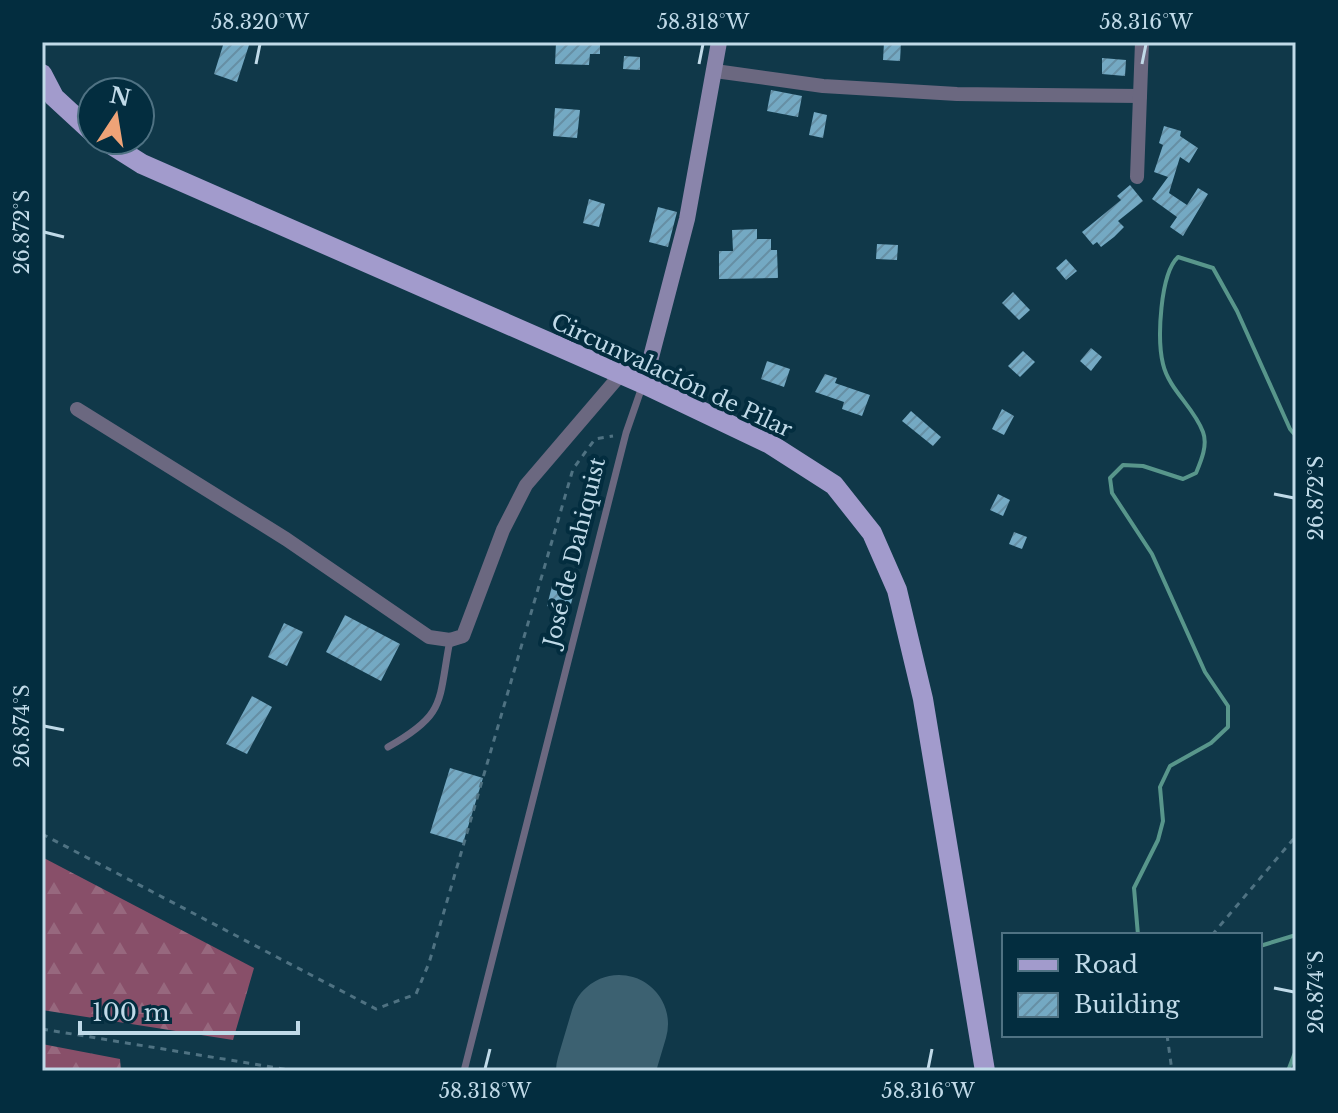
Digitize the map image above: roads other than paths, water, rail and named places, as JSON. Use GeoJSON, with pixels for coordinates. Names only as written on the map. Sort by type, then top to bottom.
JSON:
{"type":"FeatureCollection","features":[{"type":"Feature","properties":{"kind":"main road","name":"José de Dahiquist"},"geometry":{"type":"LineString","coordinates":[[644,384],[687,219],[719,42]]}},
{"type":"Feature","properties":{"kind":"main road"},"geometry":{"type":"LineString","coordinates":[[42,74],[54,97],[76,117]]}},
{"type":"Feature","properties":{"kind":"main road","name":"Circunvalación de Pilar"},"geometry":{"type":"LineString","coordinates":[[129,156],[644,384],[770,444],[834,485],[872,533],[897,590],[923,699],[985,1071]]}},
{"type":"Feature","properties":{"kind":"street"},"geometry":{"type":"LineString","coordinates":[[1137,177],[1142,42]]}},
{"type":"Feature","properties":{"kind":"street"},"geometry":{"type":"LineString","coordinates":[[715,71],[823,86],[957,94],[1140,96]]}},
{"type":"Feature","properties":{"kind":"street"},"geometry":{"type":"LineString","coordinates":[[77,409],[286,539],[429,637],[450,640],[463,636],[503,530],[526,485],[621,374]]}},
{"type":"Feature","properties":{"kind":"lane","name":"José de Dahiquist"},"geometry":{"type":"LineString","coordinates":[[464,1071],[626,433],[644,384]]}},
{"type":"Feature","properties":{"kind":"lane"},"geometry":{"type":"LineString","coordinates":[[388,747],[422,728],[437,709],[450,640]]}},
{"type":"Feature","properties":{"kind":"waterway"},"geometry":{"type":"LineString","coordinates":[[1138,933],[1134,888],[1158,840],[1163,821],[1160,787],[1170,766],[1211,743],[1228,727],[1228,706],[1205,672],[1152,554],[1112,493],[1110,478],[1123,465],[1143,466],[1183,479],[1196,473],[1202,458],[1203,432],[1166,373],[1161,353],[1160,324],[1164,292],[1167,277],[1178,257],[1213,268],[1237,311],[1290,429],[1296,436]]}},
{"type":"Feature","properties":{"kind":"waterway"},"geometry":{"type":"LineString","coordinates":[[1262,945],[1296,935]]}},
{"type":"Feature","properties":{"kind":"waterway"},"geometry":{"type":"LineString","coordinates":[[1288,1071],[1296,1050]]}}]}
